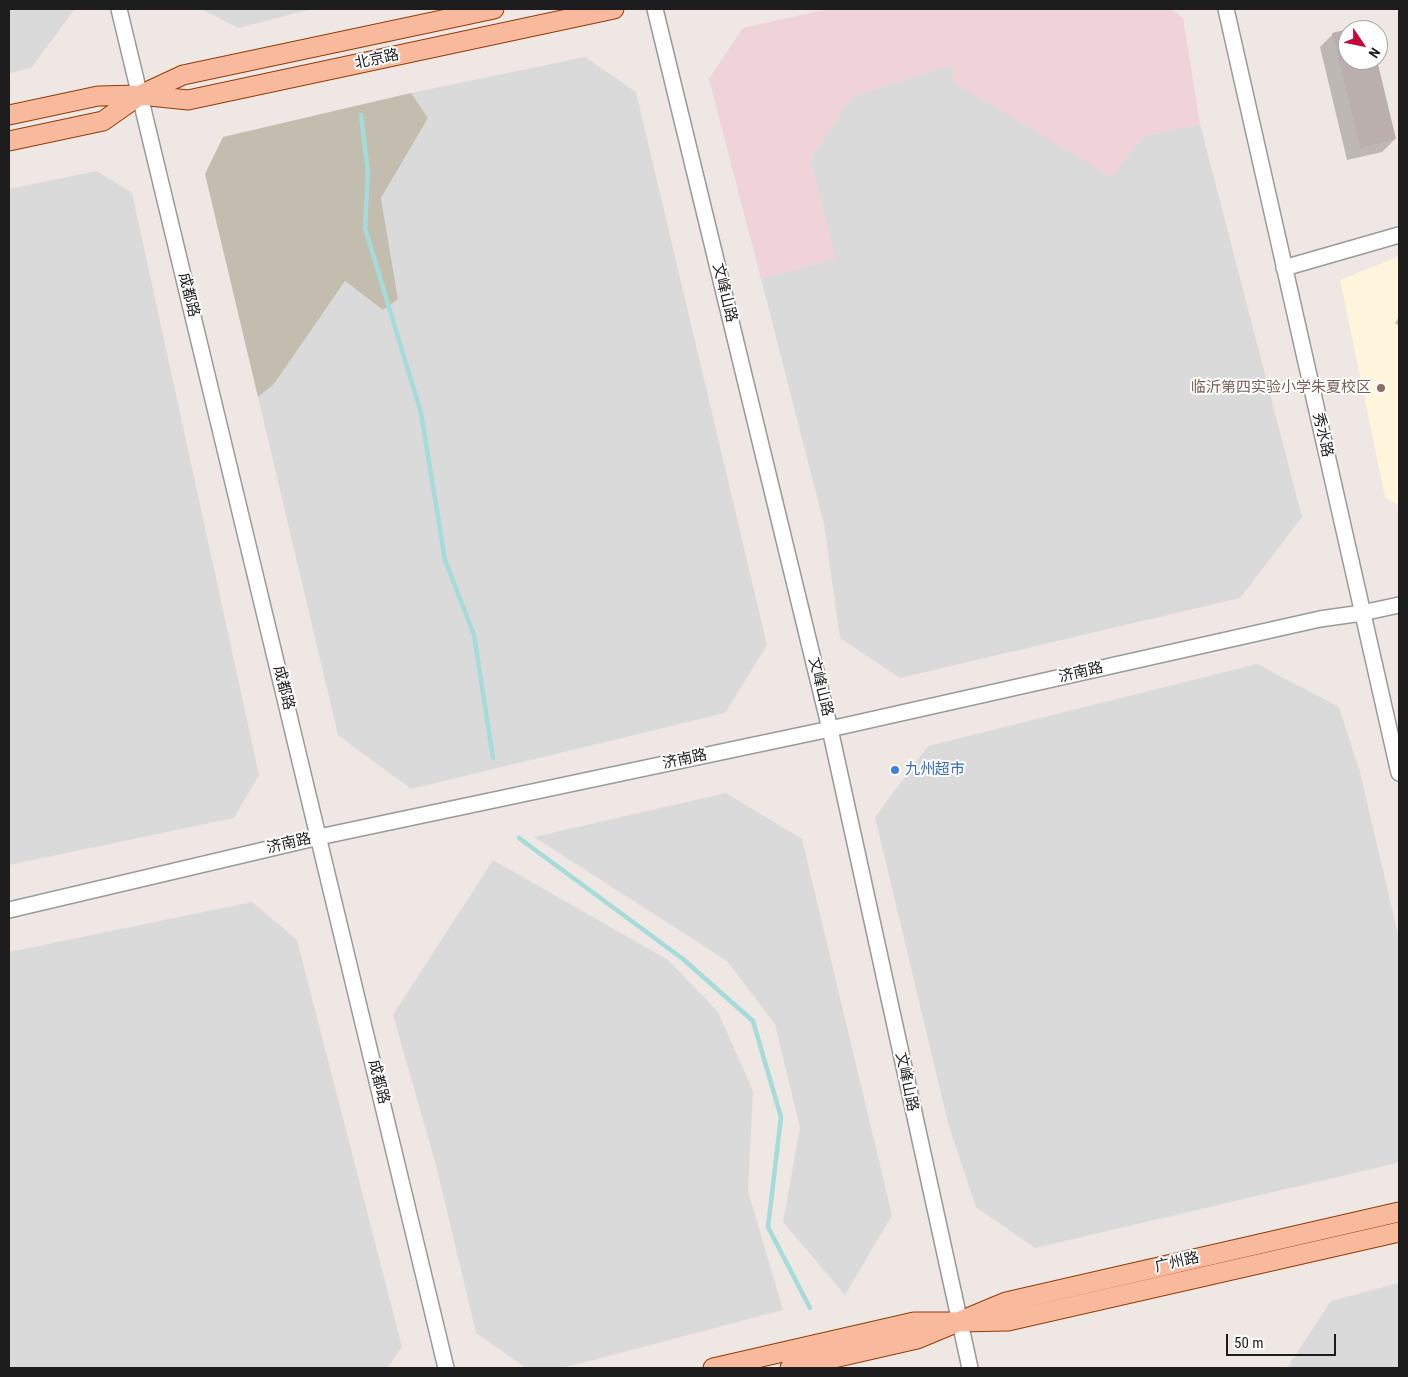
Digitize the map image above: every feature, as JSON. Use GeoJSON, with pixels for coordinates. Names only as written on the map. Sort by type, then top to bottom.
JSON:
{"type":"FeatureCollection","features":[{"type":"Feature","properties":{"kind":"main road","name":"北京路"},"geometry":{"type":"LineString","coordinates":[[9,141],[103,121],[140,95],[183,75],[494,9]]}},
{"type":"Feature","properties":{"kind":"main road","name":"北京路"},"geometry":{"type":"LineString","coordinates":[[9,115],[98,96],[140,95],[188,100],[614,9]]}},
{"type":"Feature","properties":{"kind":"main road","name":"广州路"},"geometry":{"type":"LineString","coordinates":[[790,1368],[917,1339],[1006,1302],[1399,1212]]}},
{"type":"Feature","properties":{"kind":"main road","name":"广州路"},"geometry":{"type":"LineString","coordinates":[[713,1368],[914,1322],[1008,1321],[1399,1232]]}},
{"type":"Feature","properties":{"kind":"street","name":"成都路"},"geometry":{"type":"LineString","coordinates":[[119,9],[446,1368]]}},
{"type":"Feature","properties":{"kind":"street","name":"文峰山路"},"geometry":{"type":"LineString","coordinates":[[655,9],[830,729],[958,1322],[970,1368]]}},
{"type":"Feature","properties":{"kind":"street","name":"秀水路"},"geometry":{"type":"LineString","coordinates":[[1226,9],[1399,773]]}},
{"type":"Feature","properties":{"kind":"street"},"geometry":{"type":"LineString","coordinates":[[1284,268],[1399,235]]}},
{"type":"Feature","properties":{"kind":"street","name":"济南路"},"geometry":{"type":"LineString","coordinates":[[9,910],[319,837],[830,729],[1320,619],[1399,605]]}},
{"type":"Feature","properties":{"kind":"shaded area"},"geometry":{"type":"Polygon","coordinates":[[[9,9],[75,9],[31,68],[9,73],[9,9]]]}},
{"type":"Feature","properties":{"kind":"shaded area"},"geometry":{"type":"Polygon","coordinates":[[[201,9],[312,9],[238,28],[201,9]]]}},
{"type":"Feature","properties":{"kind":"shaded area"},"geometry":{"type":"Polygon","coordinates":[[[828,9],[1171,9],[1183,18],[1200,124],[1144,136],[1111,177],[954,83],[950,65],[851,97],[810,160],[836,258],[761,279],[709,79],[743,28],[828,9]]]}},
{"type":"Feature","properties":{"kind":"shaded area"},"geometry":{"type":"Polygon","coordinates":[[[585,57],[636,92],[767,645],[725,713],[411,789],[338,735],[258,397],[274,384],[345,281],[383,310],[398,299],[381,198],[428,118],[411,93],[585,57]]]}},
{"type":"Feature","properties":{"kind":"shaded area"},"geometry":{"type":"Polygon","coordinates":[[[950,65],[1111,176],[1144,136],[1200,124],[1302,517],[1240,598],[900,678],[840,638],[824,524],[761,279],[835,258],[810,160],[851,97],[950,65]]]}},
{"type":"Feature","properties":{"kind":"shaded area"},"geometry":{"type":"Polygon","coordinates":[[[411,93],[428,118],[381,198],[398,299],[383,310],[345,281],[274,384],[258,397],[205,174],[223,137],[411,93]]]}},
{"type":"Feature","properties":{"kind":"shaded area"},"geometry":{"type":"Polygon","coordinates":[[[97,171],[132,193],[259,775],[234,818],[9,865],[9,189],[97,171]]]}},
{"type":"Feature","properties":{"kind":"shaded area","name":"临沂第四实验小学朱夏校区"},"geometry":{"type":"Polygon","coordinates":[[[1399,256],[1399,506],[1385,497],[1340,280],[1399,256]]]}},
{"type":"Feature","properties":{"kind":"shaded area"},"geometry":{"type":"Polygon","coordinates":[[[1257,664],[1339,707],[1360,772],[1399,939],[1399,1159],[1397,1163],[1035,1248],[976,1207],[948,1123],[875,817],[928,746],[1257,664]]]}},
{"type":"Feature","properties":{"kind":"shaded area"},"geometry":{"type":"Polygon","coordinates":[[[726,793],[802,839],[892,1215],[845,1295],[783,1222],[800,1128],[775,1024],[727,961],[534,837],[726,793]]]}},
{"type":"Feature","properties":{"kind":"shaded area"},"geometry":{"type":"Polygon","coordinates":[[[493,860],[668,960],[718,1012],[753,1091],[748,1191],[783,1310],[563,1368],[526,1368],[476,1333],[436,1165],[393,1015],[493,860]]]}},
{"type":"Feature","properties":{"kind":"shaded area"},"geometry":{"type":"Polygon","coordinates":[[[252,902],[297,940],[402,1347],[387,1368],[9,1368],[9,952],[252,902]]]}},
{"type":"Feature","properties":{"kind":"shaded area"},"geometry":{"type":"Polygon","coordinates":[[[1399,1283],[1399,1368],[1287,1368],[1331,1301],[1399,1283]]]}},
{"type":"Feature","properties":{"kind":"building"},"geometry":{"type":"Polygon","coordinates":[[[1338,32],[1338,58],[1332,33],[1338,32]]]}},
{"type":"Feature","properties":{"kind":"building"},"geometry":{"type":"Polygon","coordinates":[[[1341,70],[1379,70],[1396,139],[1360,148],[1341,70]]]}},
{"type":"Feature","properties":{"kind":"waterway"},"geometry":{"type":"LineString","coordinates":[[361,115],[368,173],[365,228],[421,413],[445,560],[474,635],[493,758]]}},
{"type":"Feature","properties":{"kind":"waterway"},"geometry":{"type":"LineString","coordinates":[[519,838],[683,959],[753,1021],[781,1117],[768,1227],[810,1308]]}},
{"type":"Feature","properties":{"kind":"place","name":"临沂第四实验小学朱夏校区"},"geometry":{"type":"Point","coordinates":[1381,388]}},
{"type":"Feature","properties":{"kind":"place","name":"九州超市"},"geometry":{"type":"Point","coordinates":[895,770]}}]}
